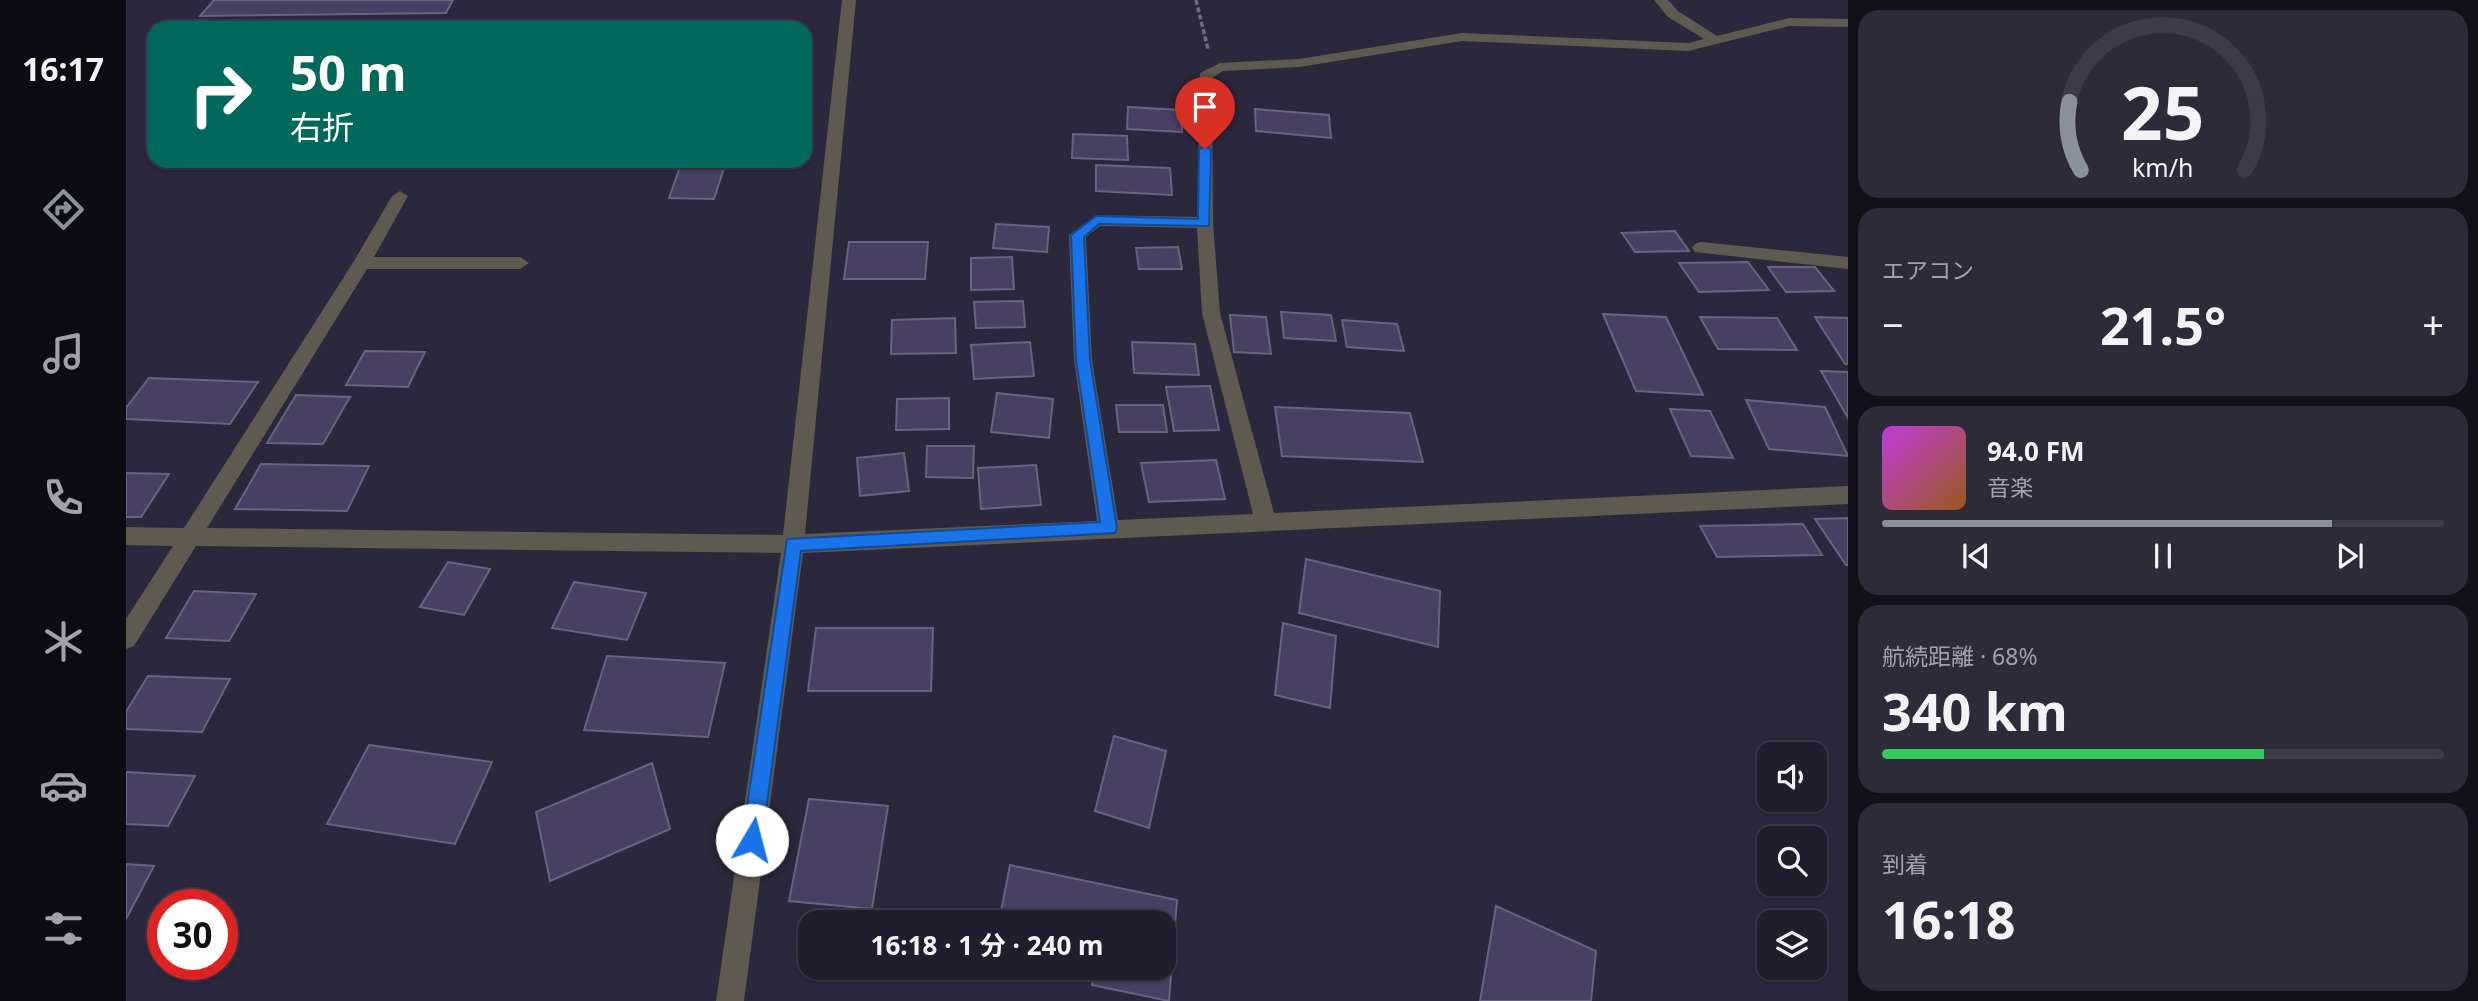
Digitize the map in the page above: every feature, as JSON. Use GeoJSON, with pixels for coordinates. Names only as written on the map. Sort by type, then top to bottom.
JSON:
{"type":"FeatureCollection","features":[{"type":"Feature","properties":{"kind":"street"},"geometry":{"type":"LineString","coordinates":[[730,1001],[793,544],[849,0]]}},
{"type":"Feature","properties":{"kind":"street"},"geometry":{"type":"LineString","coordinates":[[1661,0],[1673,13],[1718,42]]}},
{"type":"Feature","properties":{"kind":"street"},"geometry":{"type":"LineString","coordinates":[[1266,523],[1212,313],[1205,223],[1205,76],[1220,67],[1299,63],[1462,37],[1688,47],[1718,42],[1789,22],[1848,23]]}},
{"type":"Feature","properties":{"kind":"street"},"geometry":{"type":"LineString","coordinates":[[126,639],[362,263],[400,196]]}},
{"type":"Feature","properties":{"kind":"street"},"geometry":{"type":"LineString","coordinates":[[1109,528],[1083,360],[1077,235],[1096,220],[1205,223]]}},
{"type":"Feature","properties":{"kind":"street"},"geometry":{"type":"LineString","coordinates":[[1701,248],[1848,262]]}},
{"type":"Feature","properties":{"kind":"street"},"geometry":{"type":"LineString","coordinates":[[362,263],[520,263]]}},
{"type":"Feature","properties":{"kind":"street"},"geometry":{"type":"LineString","coordinates":[[126,536],[793,544],[1848,495]]}},
{"type":"Feature","properties":{"kind":"path"},"geometry":{"type":"LineString","coordinates":[[1196,0],[1205,42],[1220,67]]}},
{"type":"Feature","properties":{"kind":"building"},"geometry":{"type":"Polygon","coordinates":[[[214,0],[453,0],[446,13],[200,16],[214,0]]]}},
{"type":"Feature","properties":{"kind":"building"},"geometry":{"type":"Polygon","coordinates":[[[1128,107],[1181,110],[1182,132],[1127,129],[1128,107]]]}},
{"type":"Feature","properties":{"kind":"building"},"geometry":{"type":"Polygon","coordinates":[[[1255,109],[1329,115],[1331,138],[1256,131],[1255,109]]]}},
{"type":"Feature","properties":{"kind":"building"},"geometry":{"type":"Polygon","coordinates":[[[1073,134],[1127,136],[1128,160],[1072,158],[1073,134]]]}},
{"type":"Feature","properties":{"kind":"building"},"geometry":{"type":"Polygon","coordinates":[[[1096,165],[1170,168],[1172,195],[1096,191],[1096,165]]]}},
{"type":"Feature","properties":{"kind":"building"},"geometry":{"type":"Polygon","coordinates":[[[680,168],[724,168],[714,199],[669,198],[680,168]]]}},
{"type":"Feature","properties":{"kind":"building"},"geometry":{"type":"Polygon","coordinates":[[[996,224],[1049,227],[1047,252],[993,248],[996,224]]]}},
{"type":"Feature","properties":{"kind":"building"},"geometry":{"type":"Polygon","coordinates":[[[1675,231],[1689,251],[1635,252],[1622,233],[1675,231]]]}},
{"type":"Feature","properties":{"kind":"building"},"geometry":{"type":"Polygon","coordinates":[[[849,242],[928,242],[925,279],[844,279],[849,242]]]}},
{"type":"Feature","properties":{"kind":"building"},"geometry":{"type":"Polygon","coordinates":[[[1178,247],[1182,269],[1139,269],[1136,248],[1178,247]]]}},
{"type":"Feature","properties":{"kind":"building"},"geometry":{"type":"Polygon","coordinates":[[[1012,257],[1014,289],[971,290],[971,258],[1012,257]]]}},
{"type":"Feature","properties":{"kind":"building"},"geometry":{"type":"Polygon","coordinates":[[[1748,262],[1769,290],[1699,292],[1679,263],[1748,262]]]}},
{"type":"Feature","properties":{"kind":"building"},"geometry":{"type":"Polygon","coordinates":[[[1768,267],[1815,267],[1834,291],[1786,292],[1768,267]]]}},
{"type":"Feature","properties":{"kind":"building"},"geometry":{"type":"Polygon","coordinates":[[[1023,301],[1025,327],[976,328],[974,302],[1023,301]]]}},
{"type":"Feature","properties":{"kind":"building"},"geometry":{"type":"Polygon","coordinates":[[[1281,312],[1331,315],[1336,341],[1284,338],[1281,312]]]}},
{"type":"Feature","properties":{"kind":"building"},"geometry":{"type":"Polygon","coordinates":[[[1603,314],[1666,317],[1703,395],[1636,391],[1603,314]]]}},
{"type":"Feature","properties":{"kind":"building"},"geometry":{"type":"Polygon","coordinates":[[[1230,315],[1266,317],[1271,354],[1234,352],[1230,315]]]}},
{"type":"Feature","properties":{"kind":"building"},"geometry":{"type":"Polygon","coordinates":[[[1700,317],[1777,318],[1797,350],[1718,349],[1700,317]]]}},
{"type":"Feature","properties":{"kind":"building"},"geometry":{"type":"Polygon","coordinates":[[[1815,317],[1848,318],[1848,364],[1845,364],[1815,317]]]}},
{"type":"Feature","properties":{"kind":"building"},"geometry":{"type":"Polygon","coordinates":[[[955,318],[956,353],[891,354],[892,320],[955,318]]]}},
{"type":"Feature","properties":{"kind":"building"},"geometry":{"type":"Polygon","coordinates":[[[1342,320],[1397,324],[1404,351],[1347,347],[1342,320]]]}},
{"type":"Feature","properties":{"kind":"building"},"geometry":{"type":"Polygon","coordinates":[[[1030,342],[1034,376],[974,379],[971,345],[1030,342]]]}},
{"type":"Feature","properties":{"kind":"building"},"geometry":{"type":"Polygon","coordinates":[[[1132,342],[1195,344],[1199,375],[1134,373],[1132,342]]]}},
{"type":"Feature","properties":{"kind":"building"},"geometry":{"type":"Polygon","coordinates":[[[365,351],[425,352],[408,387],[346,385],[365,351]]]}},
{"type":"Feature","properties":{"kind":"building"},"geometry":{"type":"Polygon","coordinates":[[[1821,371],[1848,372],[1848,418],[1821,371]]]}},
{"type":"Feature","properties":{"kind":"building"},"geometry":{"type":"Polygon","coordinates":[[[149,378],[258,382],[230,424],[126,419],[126,408],[149,378]]]}},
{"type":"Feature","properties":{"kind":"building"},"geometry":{"type":"Polygon","coordinates":[[[1210,386],[1219,430],[1174,431],[1166,387],[1210,386]]]}},
{"type":"Feature","properties":{"kind":"building"},"geometry":{"type":"Polygon","coordinates":[[[997,393],[1053,399],[1049,438],[991,432],[997,393]]]}},
{"type":"Feature","properties":{"kind":"building"},"geometry":{"type":"Polygon","coordinates":[[[296,395],[350,397],[323,444],[267,443],[296,395]]]}},
{"type":"Feature","properties":{"kind":"building"},"geometry":{"type":"Polygon","coordinates":[[[949,398],[949,429],[896,430],[897,399],[949,398]]]}},
{"type":"Feature","properties":{"kind":"building"},"geometry":{"type":"Polygon","coordinates":[[[1746,400],[1825,407],[1848,456],[1769,449],[1746,400]]]}},
{"type":"Feature","properties":{"kind":"building"},"geometry":{"type":"Polygon","coordinates":[[[1116,405],[1163,405],[1167,432],[1119,432],[1116,405]]]}},
{"type":"Feature","properties":{"kind":"building"},"geometry":{"type":"Polygon","coordinates":[[[1275,407],[1410,413],[1423,462],[1282,456],[1275,407]]]}},
{"type":"Feature","properties":{"kind":"building"},"geometry":{"type":"Polygon","coordinates":[[[1670,409],[1710,411],[1733,458],[1691,456],[1670,409]]]}},
{"type":"Feature","properties":{"kind":"building"},"geometry":{"type":"Polygon","coordinates":[[[927,446],[974,446],[973,478],[926,477],[927,446]]]}},
{"type":"Feature","properties":{"kind":"building"},"geometry":{"type":"Polygon","coordinates":[[[904,453],[909,491],[860,496],[857,458],[904,453]]]}},
{"type":"Feature","properties":{"kind":"building"},"geometry":{"type":"Polygon","coordinates":[[[1216,460],[1225,499],[1149,502],[1141,463],[1216,460]]]}},
{"type":"Feature","properties":{"kind":"building"},"geometry":{"type":"Polygon","coordinates":[[[261,464],[369,466],[347,511],[235,509],[261,464]]]}},
{"type":"Feature","properties":{"kind":"building"},"geometry":{"type":"Polygon","coordinates":[[[1036,465],[1041,505],[981,509],[978,468],[1036,465]]]}},
{"type":"Feature","properties":{"kind":"building"},"geometry":{"type":"Polygon","coordinates":[[[126,473],[169,474],[141,517],[126,517],[126,473]]]}},
{"type":"Feature","properties":{"kind":"building"},"geometry":{"type":"Polygon","coordinates":[[[1848,518],[1848,565],[1846,565],[1815,519],[1848,518]]]}},
{"type":"Feature","properties":{"kind":"building"},"geometry":{"type":"Polygon","coordinates":[[[1803,524],[1822,555],[1717,557],[1700,526],[1803,524]]]}},
{"type":"Feature","properties":{"kind":"building"},"geometry":{"type":"Polygon","coordinates":[[[1306,559],[1440,591],[1438,647],[1299,613],[1306,559]]]}},
{"type":"Feature","properties":{"kind":"building"},"geometry":{"type":"Polygon","coordinates":[[[448,562],[490,569],[464,615],[420,607],[448,562]]]}},
{"type":"Feature","properties":{"kind":"building"},"geometry":{"type":"Polygon","coordinates":[[[574,582],[646,593],[627,640],[552,628],[574,582]]]}},
{"type":"Feature","properties":{"kind":"building"},"geometry":{"type":"Polygon","coordinates":[[[194,591],[256,594],[229,641],[166,638],[194,591]]]}},
{"type":"Feature","properties":{"kind":"building"},"geometry":{"type":"Polygon","coordinates":[[[1283,623],[1336,636],[1330,708],[1275,695],[1283,623]]]}},
{"type":"Feature","properties":{"kind":"building"},"geometry":{"type":"Polygon","coordinates":[[[816,628],[933,628],[931,691],[808,691],[816,628]]]}},
{"type":"Feature","properties":{"kind":"building"},"geometry":{"type":"Polygon","coordinates":[[[607,656],[725,663],[708,737],[584,730],[607,656]]]}},
{"type":"Feature","properties":{"kind":"building"},"geometry":{"type":"Polygon","coordinates":[[[148,676],[230,679],[202,732],[126,729],[126,712],[148,676]]]}},
{"type":"Feature","properties":{"kind":"building"},"geometry":{"type":"Polygon","coordinates":[[[1114,736],[1166,751],[1149,828],[1095,811],[1114,736]]]}},
{"type":"Feature","properties":{"kind":"building"},"geometry":{"type":"Polygon","coordinates":[[[369,745],[492,762],[455,844],[327,824],[369,745]]]}},
{"type":"Feature","properties":{"kind":"building"},"geometry":{"type":"Polygon","coordinates":[[[652,763],[670,829],[550,881],[536,812],[652,763]]]}},
{"type":"Feature","properties":{"kind":"building"},"geometry":{"type":"Polygon","coordinates":[[[126,772],[195,776],[168,826],[126,824],[126,772]]]}},
{"type":"Feature","properties":{"kind":"building"},"geometry":{"type":"Polygon","coordinates":[[[809,799],[888,806],[872,909],[789,901],[809,799]]]}},
{"type":"Feature","properties":{"kind":"building"},"geometry":{"type":"Polygon","coordinates":[[[126,864],[154,866],[126,919],[126,864]]]}},
{"type":"Feature","properties":{"kind":"building"},"geometry":{"type":"Polygon","coordinates":[[[1010,865],[1177,900],[1176,913],[1176,910],[1001,910],[1010,865]]]}},
{"type":"Feature","properties":{"kind":"building"},"geometry":{"type":"Polygon","coordinates":[[[1496,906],[1596,951],[1591,1001],[1480,1001],[1496,906]]]}},
{"type":"Feature","properties":{"kind":"building"},"geometry":{"type":"Polygon","coordinates":[[[1093,980],[1171,980],[1169,1001],[1092,985],[1093,980]]]}},
{"type":"Feature","properties":{"kind":"route"},"geometry":{"type":"LineString","coordinates":[[752,840],[793,544],[1109,528],[1083,360],[1077,235],[1096,220],[1205,223],[1205,149]]}}]}
